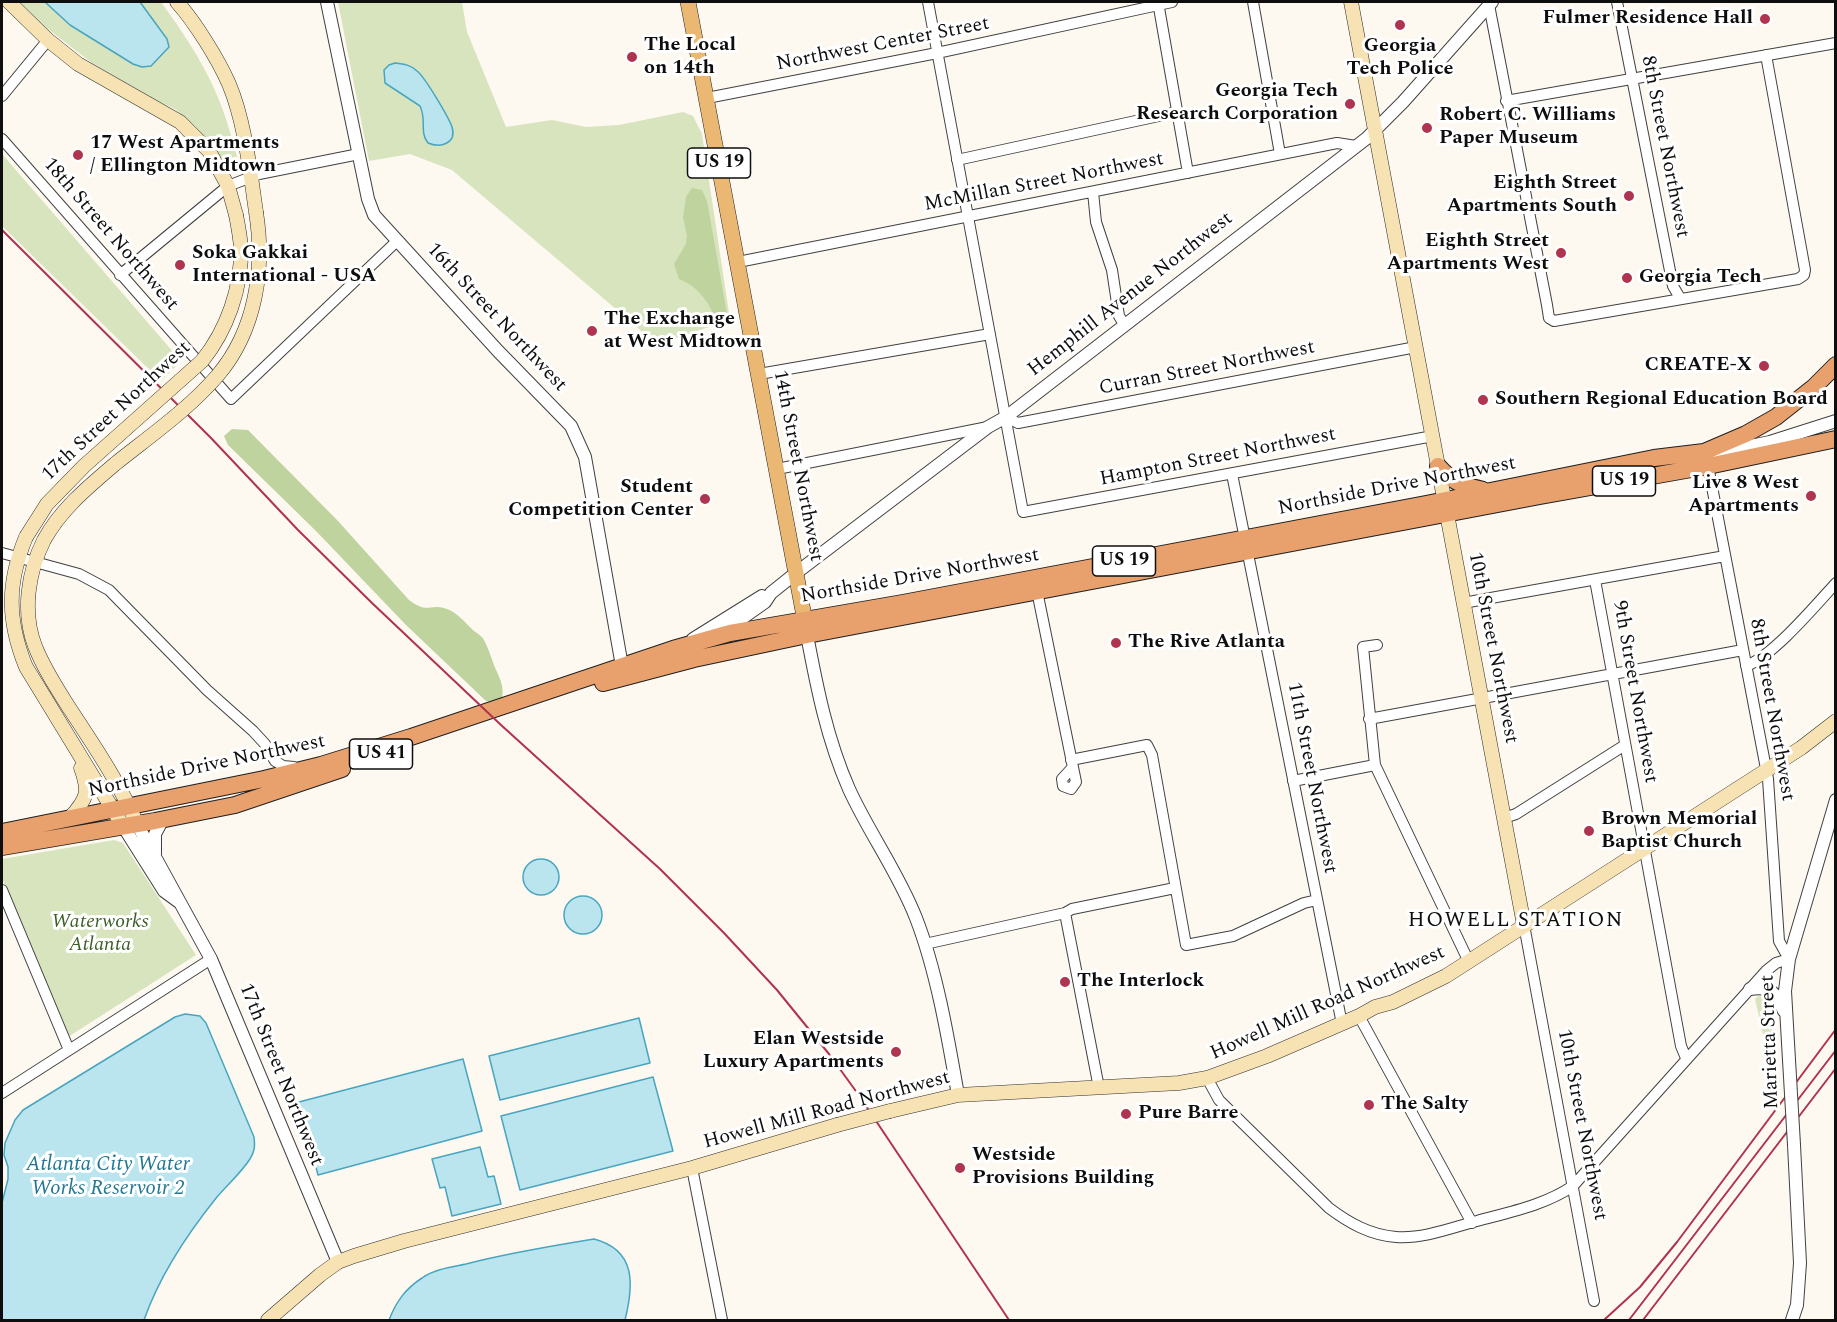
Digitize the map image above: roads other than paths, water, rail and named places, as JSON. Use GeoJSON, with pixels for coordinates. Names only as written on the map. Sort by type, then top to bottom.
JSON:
{"type":"FeatureCollection","features":[{"type":"Feature","properties":{"kind":"highway","name":"Northside Drive Northwest"},"geometry":{"type":"LineString","coordinates":[[1445,507],[1487,491],[1654,459],[1710,461],[1746,434],[1776,417],[1814,387],[1836,365]]}},
{"type":"Feature","properties":{"kind":"highway","name":"Northside Drive Northwest"},"geometry":{"type":"LineString","coordinates":[[2,832],[122,809],[307,768],[411,737],[716,637],[806,627],[1037,591],[1245,545],[1445,507],[1836,439]]}},
{"type":"Feature","properties":{"kind":"highway"},"geometry":{"type":"LineString","coordinates":[[1438,466],[1449,479],[1487,491]]}},
{"type":"Feature","properties":{"kind":"highway","name":"Northside Drive Northwest"},"geometry":{"type":"LineString","coordinates":[[2,847],[163,819],[261,798],[391,751],[556,697],[806,627],[1115,563],[1245,545]]}},
{"type":"Feature","properties":{"kind":"highway"},"geometry":{"type":"LineString","coordinates":[[1037,591],[1051,581],[1095,573],[1115,563]]}},
{"type":"Feature","properties":{"kind":"main road","name":"17th Street Northwest"},"geometry":{"type":"LineString","coordinates":[[9,2],[48,40],[78,64],[180,122],[209,151],[228,186],[241,247],[239,275],[230,311],[213,348],[202,362],[84,466],[47,504],[26,537],[17,558],[12,583],[11,609],[18,647],[26,667],[74,746],[122,809],[130,825]]}},
{"type":"Feature","properties":{"kind":"main road","name":"17th Street Northwest"},"geometry":{"type":"LineString","coordinates":[[122,809],[120,788],[49,675],[34,646],[27,607],[35,563],[53,523],[91,484],[196,398],[229,361],[252,311],[258,279],[260,248],[244,137],[229,84],[190,16],[177,2]]}},
{"type":"Feature","properties":{"kind":"main road","name":"14th Street Northwest"},"geometry":{"type":"LineString","coordinates":[[688,2],[806,627]]}},
{"type":"Feature","properties":{"kind":"main road","name":"10th Street Northwest"},"geometry":{"type":"LineString","coordinates":[[1351,2],[1524,926]]}},
{"type":"Feature","properties":{"kind":"main road","name":"Howell Mill Road Northwest"},"geometry":{"type":"LineString","coordinates":[[268,1320],[338,1262],[404,1241],[692,1167],[890,1111],[958,1095],[1179,1083],[1208,1078],[1342,1024],[1375,1007],[1423,988],[1470,962],[1766,771],[1836,722]]}},
{"type":"Feature","properties":{"kind":"main road"},"geometry":{"type":"LineString","coordinates":[[70,818],[80,807],[87,793],[87,784],[74,746]]}},
{"type":"Feature","properties":{"kind":"street","name":"16th Street Northwest"},"geometry":{"type":"LineString","coordinates":[[327,2],[368,200],[374,214],[498,351],[572,426],[585,458],[622,666]]}},
{"type":"Feature","properties":{"kind":"street"},"geometry":{"type":"LineString","coordinates":[[928,2],[1006,417]]}},
{"type":"Feature","properties":{"kind":"street","name":"Northwest Center Street"},"geometry":{"type":"LineString","coordinates":[[706,98],[937,53],[1158,3],[1172,2]]}},
{"type":"Feature","properties":{"kind":"street"},"geometry":{"type":"LineString","coordinates":[[1252,2],[1280,154]]}},
{"type":"Feature","properties":{"kind":"street","name":"8th Street Northwest"},"geometry":{"type":"LineString","coordinates":[[1617,2],[1673,286],[1680,298]]}},
{"type":"Feature","properties":{"kind":"street"},"geometry":{"type":"LineString","coordinates":[[1158,3],[1188,173]]}},
{"type":"Feature","properties":{"kind":"street"},"geometry":{"type":"LineString","coordinates":[[1490,3],[1506,101],[1551,320],[1798,279],[1804,275],[1805,270],[1766,55]]}},
{"type":"Feature","properties":{"kind":"street","name":"Hemphill Avenue Northwest"},"geometry":{"type":"LineString","coordinates":[[694,659],[716,637],[765,602],[771,593],[796,573],[988,427],[1006,417],[1375,132],[1490,3]]}},
{"type":"Feature","properties":{"kind":"street"},"geometry":{"type":"LineString","coordinates":[[2,96],[48,40]]}},
{"type":"Feature","properties":{"kind":"street"},"geometry":{"type":"LineString","coordinates":[[1506,101],[1836,43]]}},
{"type":"Feature","properties":{"kind":"street"},"geometry":{"type":"LineString","coordinates":[[957,160],[1177,112]]}},
{"type":"Feature","properties":{"kind":"street","name":"18th Street Northwest"},"geometry":{"type":"LineString","coordinates":[[2,139],[231,399],[397,241]]}},
{"type":"Feature","properties":{"kind":"street","name":"McMillan Street Northwest"},"geometry":{"type":"LineString","coordinates":[[738,262],[1337,143],[1356,146]]}},
{"type":"Feature","properties":{"kind":"street"},"geometry":{"type":"LineString","coordinates":[[120,275],[228,186],[251,177],[359,154]]}},
{"type":"Feature","properties":{"kind":"street"},"geometry":{"type":"LineString","coordinates":[[1093,192],[1096,222],[1112,270],[1119,316],[1124,324]]}},
{"type":"Feature","properties":{"kind":"street"},"geometry":{"type":"LineString","coordinates":[[759,374],[990,334]]}},
{"type":"Feature","properties":{"kind":"street","name":"Curran Street Northwest"},"geometry":{"type":"LineString","coordinates":[[1006,417],[1018,423],[1416,348]]}},
{"type":"Feature","properties":{"kind":"street","name":"Hampton Street Northwest"},"geometry":{"type":"LineString","coordinates":[[1006,417],[1023,512],[1433,436]]}},
{"type":"Feature","properties":{"kind":"street"},"geometry":{"type":"LineString","coordinates":[[1710,461],[1713,454],[1770,442],[1836,421]]}},
{"type":"Feature","properties":{"kind":"street"},"geometry":{"type":"LineString","coordinates":[[777,469],[988,427]]}},
{"type":"Feature","properties":{"kind":"street"},"geometry":{"type":"LineString","coordinates":[[1710,461],[1765,448],[1770,442]]}},
{"type":"Feature","properties":{"kind":"street","name":"8th Street Northwest"},"geometry":{"type":"LineString","coordinates":[[1710,461],[1725,556],[1766,771],[1779,941],[1789,959]]}},
{"type":"Feature","properties":{"kind":"street","name":"11th Street Northwest"},"geometry":{"type":"LineString","coordinates":[[1232,474],[1342,1024]]}},
{"type":"Feature","properties":{"kind":"street"},"geometry":{"type":"LineString","coordinates":[[2,553],[79,574],[109,591],[207,690],[253,730],[278,764],[307,768]]}},
{"type":"Feature","properties":{"kind":"street"},"geometry":{"type":"LineString","coordinates":[[1463,603],[1725,556]]}},
{"type":"Feature","properties":{"kind":"street","name":"9th Street Northwest"},"geometry":{"type":"LineString","coordinates":[[1595,580],[1681,1046],[1686,1059]]}},
{"type":"Feature","properties":{"kind":"street"},"geometry":{"type":"LineString","coordinates":[[1746,666],[1757,661],[1796,626],[1836,583]]}},
{"type":"Feature","properties":{"kind":"street"},"geometry":{"type":"LineString","coordinates":[[1037,591],[1072,763],[1147,745],[1152,755],[1186,945],[1233,936],[1304,903],[1317,900]]}},
{"type":"Feature","properties":{"kind":"street","name":"Hemphill Avenue Northwest"},"geometry":{"type":"LineString","coordinates":[[680,647],[760,596],[771,593]]}},
{"type":"Feature","properties":{"kind":"street","name":"14th Street Northwest"},"geometry":{"type":"LineString","coordinates":[[806,627],[823,715],[839,765],[859,810],[902,888],[925,944],[958,1095]]}},
{"type":"Feature","properties":{"kind":"street"},"geometry":{"type":"LineString","coordinates":[[1377,645],[1363,647],[1375,765],[1470,962]]}},
{"type":"Feature","properties":{"kind":"street"},"geometry":{"type":"LineString","coordinates":[[1370,719],[1743,650]]}},
{"type":"Feature","properties":{"kind":"street"},"geometry":{"type":"LineString","coordinates":[[264,779],[268,766],[265,744]]}},
{"type":"Feature","properties":{"kind":"street"},"geometry":{"type":"LineString","coordinates":[[1504,818],[1516,814],[1625,745]]}},
{"type":"Feature","properties":{"kind":"street"},"geometry":{"type":"LineString","coordinates":[[1293,781],[1375,765]]}},
{"type":"Feature","properties":{"kind":"street","name":"Marietta Street"},"geometry":{"type":"LineString","coordinates":[[1792,1320],[1797,1305],[1800,1263],[1785,991],[1789,959],[1836,800]]}},
{"type":"Feature","properties":{"kind":"street"},"geometry":{"type":"LineString","coordinates":[[156,858],[155,834],[163,819]]}},
{"type":"Feature","properties":{"kind":"street","name":"17th Street Northwest"},"geometry":{"type":"LineString","coordinates":[[130,825],[156,858],[211,959],[338,1262]]}},
{"type":"Feature","properties":{"kind":"street","name":"17th Street Northwest"},"geometry":{"type":"LineString","coordinates":[[130,825],[164,891],[182,904]]}},
{"type":"Feature","properties":{"kind":"street"},"geometry":{"type":"LineString","coordinates":[[925,944],[1065,914],[1072,909],[1175,888]]}},
{"type":"Feature","properties":{"kind":"street"},"geometry":{"type":"LineString","coordinates":[[2,892],[69,1050]]}},
{"type":"Feature","properties":{"kind":"street"},"geometry":{"type":"LineString","coordinates":[[1065,914],[1099,1088]]}},
{"type":"Feature","properties":{"kind":"street","name":"10th Street Northwest"},"geometry":{"type":"LineString","coordinates":[[1524,926],[1594,1301]]}},
{"type":"Feature","properties":{"kind":"street"},"geometry":{"type":"LineString","coordinates":[[2,1093],[211,959]]}},
{"type":"Feature","properties":{"kind":"street"},"geometry":{"type":"LineString","coordinates":[[1208,1078],[1219,1100],[1329,1208],[1357,1227],[1382,1235],[1409,1237],[1430,1234],[1538,1203],[1563,1193],[1573,1186],[1766,971],[1776,963],[1789,959]]}},
{"type":"Feature","properties":{"kind":"street"},"geometry":{"type":"LineString","coordinates":[[1750,989],[1768,989],[1774,992],[1786,1016]]}},
{"type":"Feature","properties":{"kind":"street"},"geometry":{"type":"LineString","coordinates":[[1359,1016],[1472,1223]]}},
{"type":"Feature","properties":{"kind":"street"},"geometry":{"type":"LineString","coordinates":[[692,1167],[722,1320]]}},
{"type":"Feature","properties":{"kind":"water"},"geometry":{"type":"Polygon","coordinates":[[[45,2],[140,2],[167,39],[169,47],[151,66],[142,67],[133,64],[70,25],[45,2]]]}},
{"type":"Feature","properties":{"kind":"water"},"geometry":{"type":"Polygon","coordinates":[[[395,63],[415,69],[431,89],[452,127],[453,133],[450,141],[442,145],[428,143],[424,135],[420,106],[385,83],[384,70],[395,63]]]}},
{"type":"Feature","properties":{"kind":"water"},"geometry":{"type":"Polygon","coordinates":[[[541,859],[554,864],[559,877],[554,890],[541,895],[528,890],[523,877],[528,864],[541,859]]]}},
{"type":"Feature","properties":{"kind":"water"},"geometry":{"type":"Polygon","coordinates":[[[583,896],[597,901],[602,915],[597,929],[583,934],[569,929],[564,915],[569,901],[583,896]]]}},
{"type":"Feature","properties":{"kind":"water","name":"Atlanta City Water Works Reservoir 2"},"geometry":{"type":"Polygon","coordinates":[[[185,1014],[200,1016],[206,1023],[254,1137],[254,1148],[250,1159],[217,1197],[185,1240],[166,1272],[144,1320],[2,1320],[2,1203],[8,1179],[8,1167],[4,1155],[5,1143],[15,1120],[23,1110],[175,1017],[185,1014]]]}},
{"type":"Feature","properties":{"kind":"water"},"geometry":{"type":"Polygon","coordinates":[[[639,1018],[650,1063],[500,1100],[489,1056],[639,1018]]]}},
{"type":"Feature","properties":{"kind":"water"},"geometry":{"type":"Polygon","coordinates":[[[463,1059],[482,1131],[318,1175],[299,1102],[463,1059]]]}},
{"type":"Feature","properties":{"kind":"water"},"geometry":{"type":"Polygon","coordinates":[[[653,1077],[673,1151],[520,1190],[501,1116],[653,1077]]]}},
{"type":"Feature","properties":{"kind":"water"},"geometry":{"type":"Polygon","coordinates":[[[480,1147],[488,1177],[494,1176],[501,1204],[452,1216],[445,1187],[440,1188],[432,1159],[480,1147]]]}},
{"type":"Feature","properties":{"kind":"water"},"geometry":{"type":"Polygon","coordinates":[[[594,1239],[618,1251],[629,1270],[630,1294],[625,1320],[389,1320],[406,1291],[432,1272],[514,1253],[594,1239]]]}},
{"type":"Feature","properties":{"kind":"railway"},"geometry":{"type":"LineString","coordinates":[[2,230],[211,438],[298,530],[372,603],[501,725],[660,869],[777,990],[858,1094],[1009,1320]]}},
{"type":"Feature","properties":{"kind":"railway"},"geometry":{"type":"LineString","coordinates":[[1604,1320],[1640,1287],[1677,1242],[1836,1029]]}},
{"type":"Feature","properties":{"kind":"railway"},"geometry":{"type":"LineString","coordinates":[[1629,1320],[1836,1050]]}},
{"type":"Feature","properties":{"kind":"railway"},"geometry":{"type":"LineString","coordinates":[[1643,1320],[1836,1068]]}},
{"type":"Feature","properties":{"kind":"place","name":"Fulmer Residence Hall"},"geometry":{"type":"Point","coordinates":[1765,19]}},
{"type":"Feature","properties":{"kind":"place","name":"Georgia Tech Police"},"geometry":{"type":"Point","coordinates":[1400,25]}},
{"type":"Feature","properties":{"kind":"place","name":"The Local on 14th"},"geometry":{"type":"Point","coordinates":[632,57]}},
{"type":"Feature","properties":{"kind":"place","name":"Georgia Tech Research Corporation"},"geometry":{"type":"Point","coordinates":[1350,104]}},
{"type":"Feature","properties":{"kind":"place","name":"Robert C. Williams Paper Museum"},"geometry":{"type":"Point","coordinates":[1427,128]}},
{"type":"Feature","properties":{"kind":"place","name":"17 West Apartments / Ellington Midtown"},"geometry":{"type":"Point","coordinates":[78,155]}},
{"type":"Feature","properties":{"kind":"place","name":"Eighth Street Apartments South"},"geometry":{"type":"Point","coordinates":[1629,196]}},
{"type":"Feature","properties":{"kind":"place","name":"Eighth Street Apartments West"},"geometry":{"type":"Point","coordinates":[1561,253]}},
{"type":"Feature","properties":{"kind":"place","name":"Soka Gakkai International - USA"},"geometry":{"type":"Point","coordinates":[180,265]}},
{"type":"Feature","properties":{"kind":"place","name":"Georgia Tech"},"geometry":{"type":"Point","coordinates":[1627,278]}},
{"type":"Feature","properties":{"kind":"place","name":"The Exchange at West Midtown"},"geometry":{"type":"Point","coordinates":[592,331]}},
{"type":"Feature","properties":{"kind":"place","name":"CREATE-X"},"geometry":{"type":"Point","coordinates":[1764,366]}},
{"type":"Feature","properties":{"kind":"place","name":"Southern Regional Education Board"},"geometry":{"type":"Point","coordinates":[1483,400]}},
{"type":"Feature","properties":{"kind":"place","name":"Live 8 West Apartments"},"geometry":{"type":"Point","coordinates":[1811,496]}},
{"type":"Feature","properties":{"kind":"place","name":"Student Competition Center"},"geometry":{"type":"Point","coordinates":[705,499]}},
{"type":"Feature","properties":{"kind":"place","name":"The Rive Atlanta"},"geometry":{"type":"Point","coordinates":[1116,643]}},
{"type":"Feature","properties":{"kind":"place","name":"Brown Memorial Baptist Church"},"geometry":{"type":"Point","coordinates":[1589,831]}},
{"type":"Feature","properties":{"kind":"place","name":"The Interlock"},"geometry":{"type":"Point","coordinates":[1065,982]}},
{"type":"Feature","properties":{"kind":"place","name":"Elan Westside Luxury Apartments"},"geometry":{"type":"Point","coordinates":[896,1052]}},
{"type":"Feature","properties":{"kind":"place","name":"The Salty"},"geometry":{"type":"Point","coordinates":[1369,1105]}},
{"type":"Feature","properties":{"kind":"place","name":"Pure Barre"},"geometry":{"type":"Point","coordinates":[1126,1114]}},
{"type":"Feature","properties":{"kind":"place","name":"Westside Provisions Building"},"geometry":{"type":"Point","coordinates":[960,1168]}},
{"type":"Feature","properties":{"kind":"district","name":"HOWELL STATION"},"geometry":{"type":"Point","coordinates":[1516,922]}},
{"type":"Feature","properties":{"kind":"park label","name":"Waterworks Atlanta"},"geometry":{"type":"Point","coordinates":[100,934]}}]}
